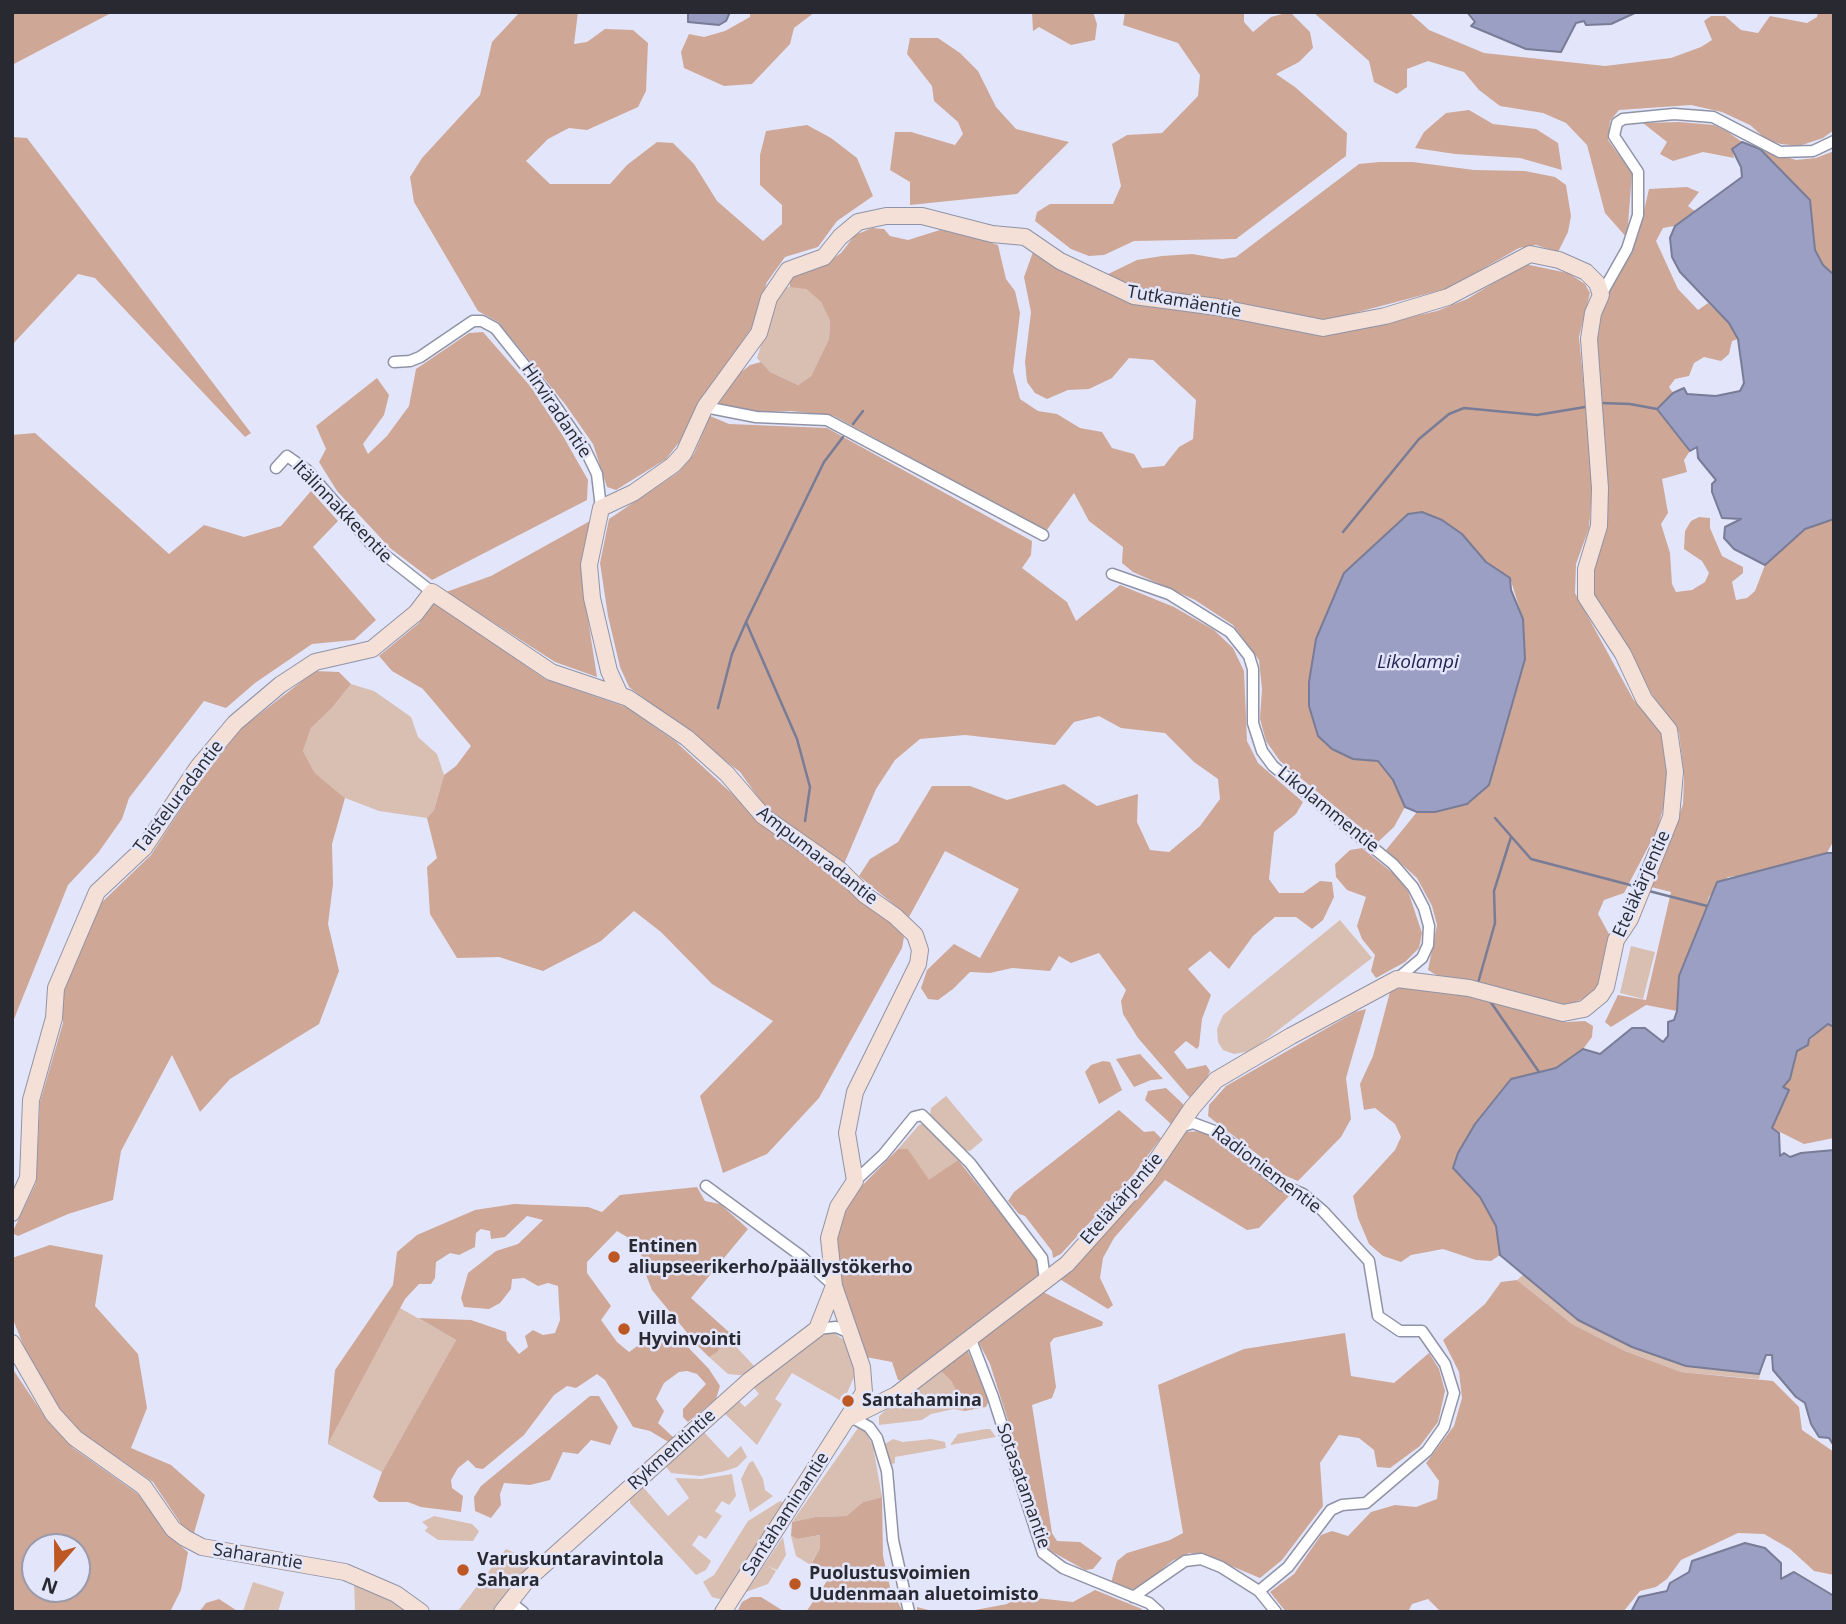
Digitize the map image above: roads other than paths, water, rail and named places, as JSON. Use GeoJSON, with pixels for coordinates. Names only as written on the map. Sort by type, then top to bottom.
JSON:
{"type":"FeatureCollection","features":[{"type":"Feature","properties":{"kind":"street","name":"Eteläkärjentie"},"geometry":{"type":"LineString","coordinates":[[851,1417],[896,1395],[1067,1264],[1146,1177],[1216,1080],[1397,979],[1469,988],[1554,1012],[1574,1012],[1593,1004],[1606,987],[1616,940],[1630,919],[1671,817],[1675,772],[1670,730],[1644,699],[1623,654],[1586,597],[1586,569],[1599,526],[1600,488],[1588,339],[1593,313],[1635,227],[1639,194],[1638,172],[1614,136],[1617,123],[1623,119],[1674,114],[1713,117],[1780,152],[1812,151],[1834,141]]}},
{"type":"Feature","properties":{"kind":"street","name":"Tutkamäentie"},"geometry":{"type":"LineString","coordinates":[[601,508],[633,493],[673,465],[684,453],[705,407],[759,333],[769,298],[788,271],[824,257],[840,237],[858,222],[886,216],[922,216],[992,233],[1025,237],[1060,261],[1134,296],[1217,307],[1323,328],[1385,316],[1448,297],[1530,254],[1559,260],[1586,272]]}},
{"type":"Feature","properties":{"kind":"street"},"geometry":{"type":"LineString","coordinates":[[1586,272],[1602,272],[1616,267]]}},
{"type":"Feature","properties":{"kind":"street"},"geometry":{"type":"LineString","coordinates":[[1586,272],[1597,283],[1601,295]]}},
{"type":"Feature","properties":{"kind":"street","name":"Hirviradantie"},"geometry":{"type":"LineString","coordinates":[[394,362],[410,362],[473,321],[481,321],[495,328],[546,392],[585,449],[597,474],[601,508],[589,565],[592,598],[609,671],[620,695]]}},
{"type":"Feature","properties":{"kind":"street"},"geometry":{"type":"LineString","coordinates":[[705,407],[756,416],[827,420],[1043,535]]}},
{"type":"Feature","properties":{"kind":"street","name":"Itälinnakkeentie"},"geometry":{"type":"LineString","coordinates":[[276,468],[287,456],[307,470],[371,544],[432,592]]}},
{"type":"Feature","properties":{"kind":"street","name":"Likolammentie"},"geometry":{"type":"LineString","coordinates":[[1112,574],[1170,594],[1230,632],[1249,656],[1253,669],[1253,723],[1262,751],[1273,766],[1393,864],[1413,887],[1424,908],[1429,926],[1427,945],[1422,958],[1397,979]]}},
{"type":"Feature","properties":{"kind":"street","name":"Ampumaradantie"},"geometry":{"type":"LineString","coordinates":[[432,592],[551,672],[620,695],[687,738],[727,774],[763,816],[840,870],[865,895],[915,935],[920,950],[918,964],[855,1092],[847,1133],[855,1181]]}},
{"type":"Feature","properties":{"kind":"street","name":"Taisteluradantie"},"geometry":{"type":"LineString","coordinates":[[12,1213],[27,1178],[31,1100],[54,1018],[56,988],[97,892],[144,848],[198,768],[235,723],[281,685],[315,662],[372,649],[416,613],[432,592]]}},
{"type":"Feature","properties":{"kind":"street"},"geometry":{"type":"LineString","coordinates":[[850,1333],[836,1327],[817,1329],[834,1286],[829,1238],[831,1224],[855,1181],[883,1155],[914,1117],[922,1115],[970,1163],[1042,1258],[1045,1279]]}},
{"type":"Feature","properties":{"kind":"street","name":"Radioniementie"},"geometry":{"type":"LineString","coordinates":[[1180,1127],[1193,1123],[1205,1125],[1217,1132],[1282,1185],[1303,1194],[1323,1211],[1369,1261],[1378,1316],[1400,1332],[1422,1331],[1446,1364],[1454,1393],[1444,1427],[1427,1451],[1366,1503],[1342,1505],[1331,1510],[1288,1567],[1259,1591]]}},
{"type":"Feature","properties":{"kind":"street"},"geometry":{"type":"LineString","coordinates":[[706,1186],[801,1256],[834,1286]]}},
{"type":"Feature","properties":{"kind":"street","name":"Santahaminantie"},"geometry":{"type":"LineString","coordinates":[[723,1612],[851,1417],[864,1392],[862,1367],[834,1286]]}},
{"type":"Feature","properties":{"kind":"street","name":"Rykmentintie"},"geometry":{"type":"LineString","coordinates":[[512,1609],[528,1580],[768,1364],[817,1329]]}},
{"type":"Feature","properties":{"kind":"street","name":"Sotasatamantie"},"geometry":{"type":"LineString","coordinates":[[970,1337],[993,1397],[1043,1553],[1063,1568],[1149,1603],[1159,1612]]}},
{"type":"Feature","properties":{"kind":"street","name":"Saharantie"},"geometry":{"type":"LineString","coordinates":[[12,1343],[53,1414],[75,1438],[144,1487],[173,1529],[185,1538],[202,1548],[345,1572],[396,1594],[421,1612]]}},
{"type":"Feature","properties":{"kind":"street"},"geometry":{"type":"LineString","coordinates":[[851,1417],[869,1427],[877,1438],[887,1471],[893,1540],[909,1612]]}},
{"type":"Feature","properties":{"kind":"street"},"geometry":{"type":"LineString","coordinates":[[1133,1597],[1185,1561],[1201,1559],[1221,1567],[1259,1591],[1276,1612]]}},
{"type":"Feature","properties":{"kind":"water"},"geometry":{"type":"Polygon","coordinates":[[[688,12],[730,12],[726,21],[719,25],[688,22],[688,12]]]}},
{"type":"Feature","properties":{"kind":"water"},"geometry":{"type":"Polygon","coordinates":[[[1467,12],[1637,12],[1611,24],[1586,25],[1584,21],[1576,23],[1561,52],[1526,49],[1471,26],[1475,22],[1467,12]]]}},
{"type":"Feature","properties":{"kind":"water"},"geometry":{"type":"Polygon","coordinates":[[[1742,142],[1760,149],[1810,200],[1815,250],[1823,265],[1834,275],[1834,519],[1805,529],[1765,565],[1734,549],[1724,538],[1725,527],[1741,519],[1722,518],[1712,492],[1712,484],[1716,480],[1698,458],[1697,447],[1690,451],[1657,409],[1673,393],[1684,388],[1687,394],[1716,396],[1740,391],[1744,383],[1738,339],[1729,323],[1680,272],[1672,257],[1670,238],[1675,226],[1742,177],[1741,167],[1732,149],[1742,142]]]}},
{"type":"Feature","properties":{"kind":"water","name":"Likolampi"},"geometry":{"type":"Polygon","coordinates":[[[1422,512],[1442,520],[1462,534],[1486,562],[1510,578],[1511,590],[1523,619],[1525,659],[1489,785],[1467,804],[1435,812],[1417,812],[1405,807],[1393,780],[1378,761],[1353,759],[1332,749],[1318,736],[1309,706],[1309,682],[1316,639],[1344,573],[1408,514],[1422,512]]]}},
{"type":"Feature","properties":{"kind":"water"},"geometry":{"type":"Polygon","coordinates":[[[1834,853],[1834,1027],[1828,1024],[1809,1039],[1808,1045],[1797,1051],[1790,1079],[1783,1087],[1789,1090],[1772,1128],[1779,1133],[1780,1156],[1784,1153],[1790,1157],[1801,1153],[1834,1150],[1834,1446],[1829,1438],[1819,1437],[1811,1424],[1805,1403],[1796,1397],[1773,1370],[1772,1355],[1766,1355],[1759,1374],[1686,1366],[1632,1347],[1578,1320],[1500,1255],[1496,1226],[1480,1197],[1453,1168],[1458,1153],[1475,1124],[1511,1079],[1556,1068],[1583,1049],[1600,1054],[1632,1028],[1645,1028],[1663,1042],[1668,1036],[1668,1022],[1674,1020],[1677,1011],[1679,976],[1717,882],[1834,853]]]}},
{"type":"Feature","properties":{"kind":"water"},"geometry":{"type":"Polygon","coordinates":[[[1745,1543],[1765,1548],[1781,1563],[1781,1579],[1794,1572],[1834,1596],[1834,1612],[1631,1612],[1639,1597],[1667,1591],[1670,1583],[1689,1572],[1692,1561],[1745,1543]]]}},
{"type":"Feature","properties":{"kind":"waterway"},"geometry":{"type":"LineString","coordinates":[[1601,403],[1657,409]]}},
{"type":"Feature","properties":{"kind":"waterway"},"geometry":{"type":"LineString","coordinates":[[1343,532],[1419,439],[1449,414],[1464,408],[1537,415],[1585,407]]}},
{"type":"Feature","properties":{"kind":"waterway"},"geometry":{"type":"LineString","coordinates":[[853,424],[863,411]]}},
{"type":"Feature","properties":{"kind":"waterway"},"geometry":{"type":"LineString","coordinates":[[718,708],[732,654],[746,622],[824,462],[843,437]]}},
{"type":"Feature","properties":{"kind":"waterway"},"geometry":{"type":"LineString","coordinates":[[746,622],[797,739],[810,787],[805,821]]}},
{"type":"Feature","properties":{"kind":"waterway"},"geometry":{"type":"LineString","coordinates":[[1495,818],[1531,859],[1634,886]]}},
{"type":"Feature","properties":{"kind":"waterway"},"geometry":{"type":"LineString","coordinates":[[1478,983],[1495,923],[1494,891],[1511,837]]}},
{"type":"Feature","properties":{"kind":"waterway"},"geometry":{"type":"LineString","coordinates":[[1649,891],[1707,906]]}},
{"type":"Feature","properties":{"kind":"waterway"},"geometry":{"type":"LineString","coordinates":[[1490,1001],[1539,1072]]}},
{"type":"Feature","properties":{"kind":"place","name":"Entinen aliupseerikerho/päällystökerho"},"geometry":{"type":"Point","coordinates":[614,1257]}},
{"type":"Feature","properties":{"kind":"place","name":"Villa Hyvinvointi"},"geometry":{"type":"Point","coordinates":[624,1329]}},
{"type":"Feature","properties":{"kind":"place","name":"Santahamina"},"geometry":{"type":"Point","coordinates":[848,1401]}},
{"type":"Feature","properties":{"kind":"place","name":"Varuskuntaravintola Sahara"},"geometry":{"type":"Point","coordinates":[463,1570]}},
{"type":"Feature","properties":{"kind":"place","name":"Puolustusvoimien Uudenmaan aluetoimisto"},"geometry":{"type":"Point","coordinates":[795,1584]}}]}
